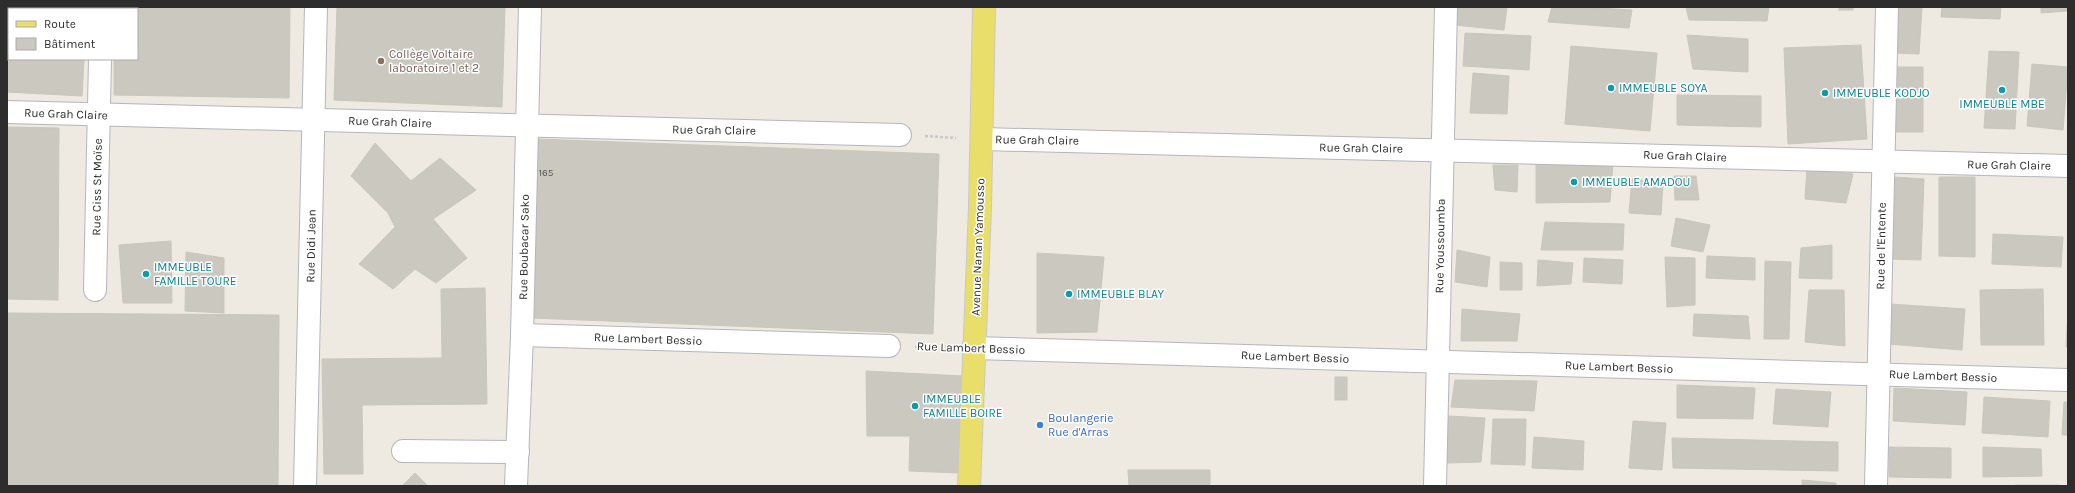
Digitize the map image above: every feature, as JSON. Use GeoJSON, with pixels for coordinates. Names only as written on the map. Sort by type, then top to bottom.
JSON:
{"type":"FeatureCollection","features":[{"type":"Feature","properties":{"kind":"main road","name":"Avenue Nanan Yamousso"},"geometry":{"type":"LineString","coordinates":[[969,486],[982,139],[984,7]]}},
{"type":"Feature","properties":{"kind":"street","name":"Rue Didi Jean"},"geometry":{"type":"LineString","coordinates":[[305,486],[316,7]]}},
{"type":"Feature","properties":{"kind":"street","name":"Rue Boubacar Sako"},"geometry":{"type":"LineString","coordinates":[[516,486],[522,335],[530,7]]}},
{"type":"Feature","properties":{"kind":"street","name":"Rue Youssoumba"},"geometry":{"type":"LineString","coordinates":[[1435,486],[1446,7]]}},
{"type":"Feature","properties":{"kind":"street","name":"Rue de l'Entente"},"geometry":{"type":"LineString","coordinates":[[1876,486],[1886,7]]}},
{"type":"Feature","properties":{"kind":"street","name":"Rue Ciss St Moïse"},"geometry":{"type":"LineString","coordinates":[[95,290],[100,60]]}},
{"type":"Feature","properties":{"kind":"street","name":"Rue Grah Claire"},"geometry":{"type":"LineString","coordinates":[[7,112],[900,135]]}},
{"type":"Feature","properties":{"kind":"street","name":"Rue Grah Claire"},"geometry":{"type":"LineString","coordinates":[[982,139],[2068,166]]}},
{"type":"Feature","properties":{"kind":"street","name":"Rue Lambert Bessio"},"geometry":{"type":"LineString","coordinates":[[522,335],[889,346]]}},
{"type":"Feature","properties":{"kind":"street","name":"Rue Lambert Bessio"},"geometry":{"type":"LineString","coordinates":[[973,348],[2068,380]]}},
{"type":"Feature","properties":{"kind":"street"},"geometry":{"type":"LineString","coordinates":[[403,451],[518,452]]}},
{"type":"Feature","properties":{"kind":"path","name":"Rue Grah Claire"},"geometry":{"type":"LineString","coordinates":[[900,135],[982,139]]}},
{"type":"Feature","properties":{"kind":"path","name":"Rue Lambert Bessio"},"geometry":{"type":"LineString","coordinates":[[889,346],[973,348]]}},
{"type":"Feature","properties":{"kind":"building"},"geometry":{"type":"Polygon","coordinates":[[[7,7],[30,8],[8,8],[8,60],[84,60],[82,96],[7,92],[7,7]]]}},
{"type":"Feature","properties":{"kind":"building"},"geometry":{"type":"Polygon","coordinates":[[[290,7],[289,98],[114,95],[114,60],[138,60],[138,8],[114,8],[290,7]]]}},
{"type":"Feature","properties":{"kind":"building"},"geometry":{"type":"Polygon","coordinates":[[[337,7],[505,7],[502,107],[334,100],[337,7]]]}},
{"type":"Feature","properties":{"kind":"building"},"geometry":{"type":"Polygon","coordinates":[[[1456,7],[1507,7],[1504,30],[1455,25],[1456,7]]]}},
{"type":"Feature","properties":{"kind":"building"},"geometry":{"type":"Polygon","coordinates":[[[1552,7],[1632,10],[1629,28],[1548,22],[1552,7]]]}},
{"type":"Feature","properties":{"kind":"building"},"geometry":{"type":"Polygon","coordinates":[[[1686,7],[1769,7],[1767,21],[1689,20],[1686,7]]]}},
{"type":"Feature","properties":{"kind":"building"},"geometry":{"type":"Polygon","coordinates":[[[1839,7],[1853,7],[1853,10],[1839,10],[1839,7]]]}},
{"type":"Feature","properties":{"kind":"building"},"geometry":{"type":"Polygon","coordinates":[[[1897,7],[1922,7],[1919,54],[1894,53],[1897,7]]]}},
{"type":"Feature","properties":{"kind":"building"},"geometry":{"type":"Polygon","coordinates":[[[1942,7],[2001,7],[2000,19],[1941,17],[1942,7]]]}},
{"type":"Feature","properties":{"kind":"building"},"geometry":{"type":"Polygon","coordinates":[[[2041,7],[2068,7],[2068,11],[2041,13],[2041,7]]]}},
{"type":"Feature","properties":{"kind":"building"},"geometry":{"type":"Polygon","coordinates":[[[1465,33],[1531,36],[1529,70],[1463,66],[1465,33]]]}},
{"type":"Feature","properties":{"kind":"building"},"geometry":{"type":"Polygon","coordinates":[[[1687,35],[1748,39],[1748,72],[1693,69],[1687,35]]]}},
{"type":"Feature","properties":{"kind":"building","name":"IMMEUBLE KODJO"},"geometry":{"type":"Polygon","coordinates":[[[1861,45],[1867,139],[1788,144],[1784,48],[1861,45]]]}},
{"type":"Feature","properties":{"kind":"building","name":"IMMEUBLE SOYA"},"geometry":{"type":"Polygon","coordinates":[[[1571,46],[1657,53],[1650,131],[1565,124],[1571,46]]]}},
{"type":"Feature","properties":{"kind":"building","name":"IMMEUBLE MBE"},"geometry":{"type":"Polygon","coordinates":[[[1989,51],[2019,52],[2015,129],[1984,128],[1989,51]]]}},
{"type":"Feature","properties":{"kind":"building"},"geometry":{"type":"Polygon","coordinates":[[[2032,64],[2068,67],[2063,130],[2027,126],[2032,64]]]}},
{"type":"Feature","properties":{"kind":"building"},"geometry":{"type":"Polygon","coordinates":[[[1894,67],[1923,67],[1923,132],[1895,132],[1894,67]]]}},
{"type":"Feature","properties":{"kind":"building"},"geometry":{"type":"Polygon","coordinates":[[[1473,73],[1509,76],[1507,114],[1470,113],[1473,73]]]}},
{"type":"Feature","properties":{"kind":"building"},"geometry":{"type":"Polygon","coordinates":[[[1677,95],[1761,96],[1761,127],[1677,125],[1677,95]]]}},
{"type":"Feature","properties":{"kind":"building"},"geometry":{"type":"Polygon","coordinates":[[[7,127],[59,128],[58,300],[7,299],[7,127]]]}},
{"type":"Feature","properties":{"kind":"building"},"geometry":{"type":"Polygon","coordinates":[[[537,139],[939,154],[933,334],[531,318],[537,139]]]}},
{"type":"Feature","properties":{"kind":"building"},"geometry":{"type":"Polygon","coordinates":[[[375,143],[411,181],[440,158],[476,190],[433,219],[467,258],[436,283],[415,269],[393,289],[359,264],[395,227],[388,213],[351,176],[375,143]]]}},
{"type":"Feature","properties":{"kind":"building","name":"IMMEUBLE AMADOU"},"geometry":{"type":"Polygon","coordinates":[[[1536,161],[1613,162],[1610,202],[1536,203],[1536,161]]]}},
{"type":"Feature","properties":{"kind":"building"},"geometry":{"type":"Polygon","coordinates":[[[1493,165],[1518,165],[1517,192],[1495,190],[1493,165]]]}},
{"type":"Feature","properties":{"kind":"building"},"geometry":{"type":"Polygon","coordinates":[[[1807,167],[1853,174],[1846,203],[1805,199],[1807,167]]]}},
{"type":"Feature","properties":{"kind":"building"},"geometry":{"type":"Polygon","coordinates":[[[1674,176],[1696,176],[1699,200],[1675,200],[1674,176]]]}},
{"type":"Feature","properties":{"kind":"building"},"geometry":{"type":"Polygon","coordinates":[[[1893,177],[1924,179],[1921,260],[1889,259],[1893,177]]]}},
{"type":"Feature","properties":{"kind":"building"},"geometry":{"type":"Polygon","coordinates":[[[1939,177],[1975,177],[1975,257],[1939,256],[1939,177]]]}},
{"type":"Feature","properties":{"kind":"building"},"geometry":{"type":"Polygon","coordinates":[[[1632,179],[1663,183],[1661,215],[1629,213],[1632,179]]]}},
{"type":"Feature","properties":{"kind":"building"},"geometry":{"type":"Polygon","coordinates":[[[1676,218],[1710,225],[1703,252],[1671,246],[1676,218]]]}},
{"type":"Feature","properties":{"kind":"building"},"geometry":{"type":"Polygon","coordinates":[[[1545,222],[1624,224],[1623,250],[1541,250],[1545,222]]]}},
{"type":"Feature","properties":{"kind":"building"},"geometry":{"type":"Polygon","coordinates":[[[1993,234],[2063,237],[2061,267],[1992,264],[1993,234]]]}},
{"type":"Feature","properties":{"kind":"building","name":"IMMEUBLE FAMILLE TOURE"},"geometry":{"type":"Polygon","coordinates":[[[171,241],[172,303],[123,303],[119,245],[171,241]]]}},
{"type":"Feature","properties":{"kind":"building"},"geometry":{"type":"Polygon","coordinates":[[[1832,245],[1832,279],[1799,278],[1801,248],[1832,245]]]}},
{"type":"Feature","properties":{"kind":"building"},"geometry":{"type":"Polygon","coordinates":[[[1457,250],[1490,257],[1487,287],[1455,282],[1457,250]]]}},
{"type":"Feature","properties":{"kind":"building"},"geometry":{"type":"Polygon","coordinates":[[[186,252],[224,258],[224,313],[185,311],[186,252]]]}},
{"type":"Feature","properties":{"kind":"building","name":"IMMEUBLE BLAY"},"geometry":{"type":"Polygon","coordinates":[[[1037,253],[1104,257],[1097,332],[1037,333],[1037,253]]]}},
{"type":"Feature","properties":{"kind":"building"},"geometry":{"type":"Polygon","coordinates":[[[1707,256],[1755,258],[1755,280],[1706,278],[1707,256]]]}},
{"type":"Feature","properties":{"kind":"building"},"geometry":{"type":"Polygon","coordinates":[[[1665,257],[1695,258],[1695,305],[1667,307],[1665,257]]]}},
{"type":"Feature","properties":{"kind":"building"},"geometry":{"type":"Polygon","coordinates":[[[1584,258],[1623,260],[1622,284],[1583,282],[1584,258]]]}},
{"type":"Feature","properties":{"kind":"building"},"geometry":{"type":"Polygon","coordinates":[[[1538,260],[1573,263],[1571,284],[1537,286],[1538,260]]]}},
{"type":"Feature","properties":{"kind":"building"},"geometry":{"type":"Polygon","coordinates":[[[1765,261],[1791,262],[1789,339],[1764,339],[1765,261]]]}},
{"type":"Feature","properties":{"kind":"building"},"geometry":{"type":"Polygon","coordinates":[[[1500,262],[1522,263],[1522,290],[1500,290],[1500,262]]]}},
{"type":"Feature","properties":{"kind":"building"},"geometry":{"type":"Polygon","coordinates":[[[485,288],[487,404],[362,405],[363,474],[324,474],[322,359],[442,358],[441,289],[485,288]]]}},
{"type":"Feature","properties":{"kind":"building"},"geometry":{"type":"Polygon","coordinates":[[[2043,289],[2044,345],[1981,345],[1980,290],[2043,289]]]}},
{"type":"Feature","properties":{"kind":"building"},"geometry":{"type":"Polygon","coordinates":[[[1809,290],[1844,290],[1845,346],[1805,342],[1809,290]]]}},
{"type":"Feature","properties":{"kind":"building"},"geometry":{"type":"Polygon","coordinates":[[[1890,304],[1965,309],[1962,350],[1888,344],[1890,304]]]}},
{"type":"Feature","properties":{"kind":"building"},"geometry":{"type":"Polygon","coordinates":[[[1462,309],[1520,314],[1517,341],[1461,341],[1462,309]]]}},
{"type":"Feature","properties":{"kind":"building"},"geometry":{"type":"Polygon","coordinates":[[[2068,310],[2068,347],[2066,347],[2068,310]]]}},
{"type":"Feature","properties":{"kind":"building"},"geometry":{"type":"Polygon","coordinates":[[[7,313],[279,315],[278,486],[7,486],[7,313]]]}},
{"type":"Feature","properties":{"kind":"building"},"geometry":{"type":"Polygon","coordinates":[[[1694,314],[1748,316],[1750,339],[1693,336],[1694,314]]]}},
{"type":"Feature","properties":{"kind":"building","name":"IMMEUBLE FAMILLE BOIRE"},"geometry":{"type":"Polygon","coordinates":[[[866,371],[963,376],[960,473],[909,471],[910,436],[867,436],[866,371]]]}},
{"type":"Feature","properties":{"kind":"building"},"geometry":{"type":"Polygon","coordinates":[[[1335,377],[1347,377],[1347,400],[1335,400],[1335,377]]]}},
{"type":"Feature","properties":{"kind":"building"},"geometry":{"type":"Polygon","coordinates":[[[1455,380],[1537,381],[1534,411],[1451,407],[1455,380]]]}},
{"type":"Feature","properties":{"kind":"building"},"geometry":{"type":"Polygon","coordinates":[[[1677,385],[1755,388],[1753,419],[1677,418],[1677,385]]]}},
{"type":"Feature","properties":{"kind":"building"},"geometry":{"type":"Polygon","coordinates":[[[1894,388],[1967,392],[1965,425],[1893,421],[1894,388]]]}},
{"type":"Feature","properties":{"kind":"building"},"geometry":{"type":"Polygon","coordinates":[[[1776,389],[1831,392],[1828,427],[1773,424],[1776,389]]]}},
{"type":"Feature","properties":{"kind":"building"},"geometry":{"type":"Polygon","coordinates":[[[1984,397],[2050,401],[2048,437],[1982,433],[1984,397]]]}},
{"type":"Feature","properties":{"kind":"building"},"geometry":{"type":"Polygon","coordinates":[[[2064,402],[2068,402],[2068,435],[2062,435],[2064,402]]]}},
{"type":"Feature","properties":{"kind":"building"},"geometry":{"type":"Polygon","coordinates":[[[1448,416],[1485,418],[1481,462],[1447,463],[1448,416]]]}},
{"type":"Feature","properties":{"kind":"building"},"geometry":{"type":"Polygon","coordinates":[[[1493,419],[1526,419],[1525,465],[1491,464],[1493,419]]]}},
{"type":"Feature","properties":{"kind":"building"},"geometry":{"type":"Polygon","coordinates":[[[1633,421],[1666,423],[1662,470],[1629,468],[1633,421]]]}},
{"type":"Feature","properties":{"kind":"building"},"geometry":{"type":"Polygon","coordinates":[[[1534,437],[1584,441],[1583,470],[1532,468],[1534,437]]]}},
{"type":"Feature","properties":{"kind":"building"},"geometry":{"type":"Polygon","coordinates":[[[1672,438],[1838,442],[1838,471],[1673,468],[1672,438]]]}},
{"type":"Feature","properties":{"kind":"building"},"geometry":{"type":"Polygon","coordinates":[[[1889,447],[1951,448],[1951,478],[1889,477],[1889,447]]]}},
{"type":"Feature","properties":{"kind":"building"},"geometry":{"type":"Polygon","coordinates":[[[1983,447],[2041,449],[2042,476],[1983,477],[1983,447]]]}},
{"type":"Feature","properties":{"kind":"building"},"geometry":{"type":"Polygon","coordinates":[[[1128,470],[1210,470],[1210,486],[1129,486],[1128,470]]]}},
{"type":"Feature","properties":{"kind":"building"},"geometry":{"type":"Polygon","coordinates":[[[415,473],[428,486],[402,486],[415,473]]]}},
{"type":"Feature","properties":{"kind":"building"},"geometry":{"type":"Polygon","coordinates":[[[1802,480],[1836,483],[1836,486],[1802,486],[1802,480]]]}},
{"type":"Feature","properties":{"kind":"building"},"geometry":{"type":"Polygon","coordinates":[[[2059,485],[2059,486],[2016,486],[2059,485]]]}},
{"type":"Feature","properties":{"kind":"place","name":"Collège Voltaire laboratoire 1 et 2"},"geometry":{"type":"Point","coordinates":[381,61]}},
{"type":"Feature","properties":{"kind":"place","name":"IMMEUBLE SOYA"},"geometry":{"type":"Point","coordinates":[1611,88]}},
{"type":"Feature","properties":{"kind":"place","name":"IMMEUBLE MBE"},"geometry":{"type":"Point","coordinates":[2002,90]}},
{"type":"Feature","properties":{"kind":"place","name":"IMMEUBLE KODJO"},"geometry":{"type":"Point","coordinates":[1825,93]}},
{"type":"Feature","properties":{"kind":"place","name":"IMMEUBLE AMADOU"},"geometry":{"type":"Point","coordinates":[1574,182]}},
{"type":"Feature","properties":{"kind":"place","name":"IMMEUBLE FAMILLE TOURE"},"geometry":{"type":"Point","coordinates":[146,274]}},
{"type":"Feature","properties":{"kind":"place","name":"IMMEUBLE BLAY"},"geometry":{"type":"Point","coordinates":[1069,294]}},
{"type":"Feature","properties":{"kind":"place","name":"IMMEUBLE FAMILLE BOIRE"},"geometry":{"type":"Point","coordinates":[915,406]}},
{"type":"Feature","properties":{"kind":"place","name":"Boulangerie Rue d'Arras"},"geometry":{"type":"Point","coordinates":[1040,425]}}]}
